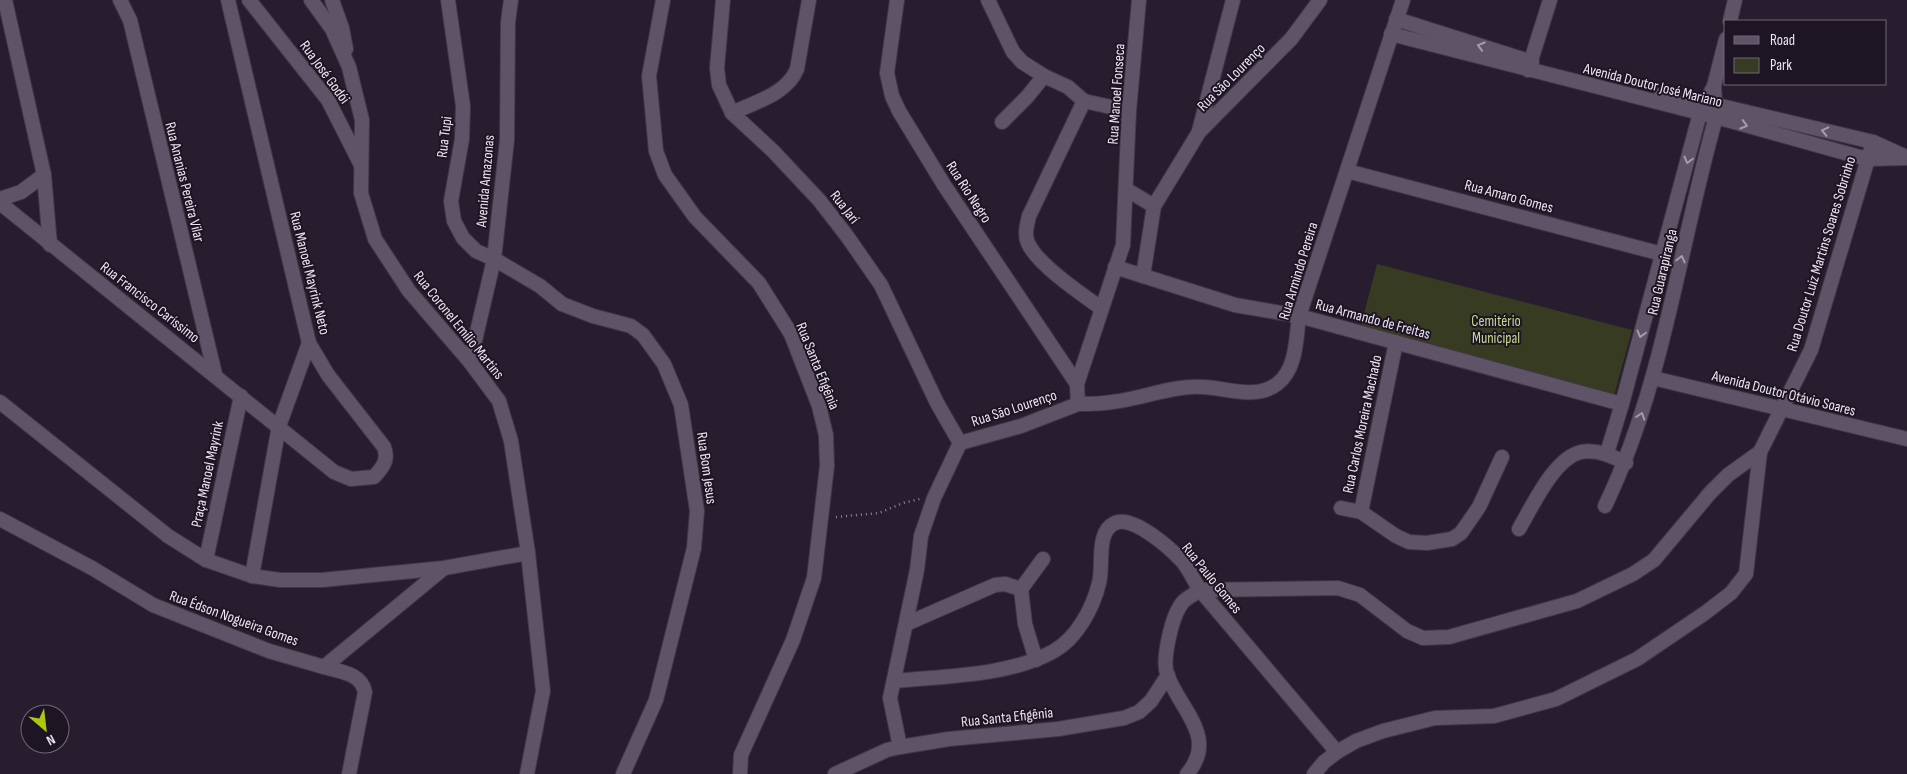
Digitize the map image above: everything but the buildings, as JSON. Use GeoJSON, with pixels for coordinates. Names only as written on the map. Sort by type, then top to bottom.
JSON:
{"type":"FeatureCollection","features":[{"type":"Feature","properties":{"kind":"street"},"geometry":{"type":"LineString","coordinates":[[5,0],[44,175],[50,245]]}},
{"type":"Feature","properties":{"kind":"street","name":"Rua Ananias Pereira Vilar"},"geometry":{"type":"LineString","coordinates":[[120,0],[130,20],[215,374]]}},
{"type":"Feature","properties":{"kind":"street","name":"Rua Manoel Mayrink Neto"},"geometry":{"type":"LineString","coordinates":[[228,0],[309,343],[328,375],[384,447],[386,462],[374,477],[351,480],[334,472],[279,426]]}},
{"type":"Feature","properties":{"kind":"street","name":"Rua José Godói"},"geometry":{"type":"LineString","coordinates":[[249,0],[328,100],[363,170]]}},
{"type":"Feature","properties":{"kind":"street","name":"Rua Coronel Emílio Martins"},"geometry":{"type":"LineString","coordinates":[[311,0],[332,29],[349,67],[362,120],[363,170],[361,193],[375,239],[409,291],[470,362],[499,401],[511,441],[528,553],[543,691],[527,774]]}},
{"type":"Feature","properties":{"kind":"street"},"geometry":{"type":"LineString","coordinates":[[332,0],[342,28],[349,67]]}},
{"type":"Feature","properties":{"kind":"street","name":"Rua Tupi"},"geometry":{"type":"LineString","coordinates":[[448,0],[463,106],[462,139],[451,201],[453,214],[463,238],[476,252],[494,259]]}},
{"type":"Feature","properties":{"kind":"street","name":"Avenida Amazonas"},"geometry":{"type":"LineString","coordinates":[[470,362],[494,259],[507,140],[507,32],[511,0]]}},
{"type":"Feature","properties":{"kind":"street","name":"Rua Santa Efigênia"},"geometry":{"type":"LineString","coordinates":[[663,0],[649,76],[656,151],[665,175],[680,198],[695,217],[759,283],[791,334],[819,406],[826,435],[828,466],[814,578],[789,649],[741,755],[740,774]]}},
{"type":"Feature","properties":{"kind":"street","name":"Rua Jarí"},"geometry":{"type":"LineString","coordinates":[[723,0],[717,68],[719,85],[732,113],[774,151],[819,200],[881,285],[937,402],[960,443]]}},
{"type":"Feature","properties":{"kind":"street"},"geometry":{"type":"LineString","coordinates":[[732,113],[773,94],[793,79],[797,69],[809,0]]}},
{"type":"Feature","properties":{"kind":"street","name":"Rua Rio Negro"},"geometry":{"type":"LineString","coordinates":[[897,0],[888,72],[895,104],[944,185],[1077,384]]}},
{"type":"Feature","properties":{"kind":"street"},"geometry":{"type":"LineString","coordinates":[[988,0],[1013,52],[1044,76],[1068,87],[1084,102],[1129,111]]}},
{"type":"Feature","properties":{"kind":"street","name":"Rua Manoel Fonseca"},"geometry":{"type":"LineString","coordinates":[[1123,244],[1127,190],[1129,111],[1139,0]]}},
{"type":"Feature","properties":{"kind":"street"},"geometry":{"type":"LineString","coordinates":[[1199,132],[1233,0]]}},
{"type":"Feature","properties":{"kind":"street","name":"Rua São Lourenço"},"geometry":{"type":"LineString","coordinates":[[1154,206],[1199,132],[1291,39],[1320,0]]}},
{"type":"Feature","properties":{"kind":"street","name":"Rua Armindo Pereira"},"geometry":{"type":"LineString","coordinates":[[1078,404],[1112,403],[1173,389],[1201,386],[1252,392],[1269,388],[1276,384],[1288,371],[1293,359],[1299,316],[1403,0]]}},
{"type":"Feature","properties":{"kind":"street"},"geometry":{"type":"LineString","coordinates":[[1396,19],[1530,66],[1550,0]]}},
{"type":"Feature","properties":{"kind":"street"},"geometry":{"type":"LineString","coordinates":[[1730,20],[1735,0]]}},
{"type":"Feature","properties":{"kind":"street","name":"Avenida Doutor José Mariano"},"geometry":{"type":"LineString","coordinates":[[1391,34],[1709,110],[1873,142],[1907,158]]}},
{"type":"Feature","properties":{"kind":"street","name":"Rua Guarapiranga"},"geometry":{"type":"LineString","coordinates":[[1605,506],[1626,462],[1653,378],[1714,86],[1724,47]]}},
{"type":"Feature","properties":{"kind":"street"},"geometry":{"type":"LineString","coordinates":[[1002,122],[1027,97],[1044,76]]}},
{"type":"Feature","properties":{"kind":"street"},"geometry":{"type":"LineString","coordinates":[[1084,102],[1030,216],[1026,235],[1028,244],[1044,263],[1101,308]]}},
{"type":"Feature","properties":{"kind":"street","name":"Avenida Doutor José Mariano"},"geometry":{"type":"LineString","coordinates":[[1709,110],[1867,159],[1907,158]]}},
{"type":"Feature","properties":{"kind":"street","name":"Rua Guarapiranga"},"geometry":{"type":"LineString","coordinates":[[1607,453],[1662,254],[1709,110]]}},
{"type":"Feature","properties":{"kind":"street","name":"Rua Doutor Luiz Martins Soares Sobrinho"},"geometry":{"type":"LineString","coordinates":[[1200,590],[1338,588],[1360,595],[1407,632],[1423,638],[1449,637],[1578,601],[1634,574],[1654,560],[1716,487],[1760,452],[1811,350],[1873,142]]}},
{"type":"Feature","properties":{"kind":"street","name":"Rua Amaro Gomes"},"geometry":{"type":"LineString","coordinates":[[1347,170],[1662,254]]}},
{"type":"Feature","properties":{"kind":"street"},"geometry":{"type":"LineString","coordinates":[[0,201],[21,192],[44,175]]}},
{"type":"Feature","properties":{"kind":"street"},"geometry":{"type":"LineString","coordinates":[[1127,190],[1154,206],[1143,276]]}},
{"type":"Feature","properties":{"kind":"street","name":"Rua Francisco Caríssimo"},"geometry":{"type":"LineString","coordinates":[[0,201],[50,245],[279,426]]}},
{"type":"Feature","properties":{"kind":"street","name":"Rua São Lourenço"},"geometry":{"type":"LineString","coordinates":[[900,747],[890,698],[906,624],[921,536],[934,498],[960,443],[1021,426],[1078,404],[1077,384],[1123,244]]}},
{"type":"Feature","properties":{"kind":"street","name":"Rua Bom Jesus"},"geometry":{"type":"LineString","coordinates":[[494,259],[540,286],[562,304],[593,316],[631,326],[643,335],[664,364],[681,405],[697,511],[694,548],[656,700],[624,774]]}},
{"type":"Feature","properties":{"kind":"street","name":"Rua Armando de Freitas"},"geometry":{"type":"LineString","coordinates":[[1116,267],[1235,306],[1299,316],[1622,404]]}},
{"type":"Feature","properties":{"kind":"street","name":"Rua Carlos Moreira Machado"},"geometry":{"type":"LineString","coordinates":[[1360,512],[1396,342]]}},
{"type":"Feature","properties":{"kind":"street"},"geometry":{"type":"LineString","coordinates":[[252,576],[279,426],[309,343]]}},
{"type":"Feature","properties":{"kind":"street","name":"Avenida Doutor Otávio Soares"},"geometry":{"type":"LineString","coordinates":[[1653,378],[1907,439]]}},
{"type":"Feature","properties":{"kind":"street","name":"Praça Manoel Mayrink"},"geometry":{"type":"LineString","coordinates":[[206,560],[241,396]]}},
{"type":"Feature","properties":{"kind":"street"},"geometry":{"type":"LineString","coordinates":[[0,402],[168,536],[206,560],[252,576],[280,580],[322,580],[444,568],[528,553]]}},
{"type":"Feature","properties":{"kind":"street"},"geometry":{"type":"LineString","coordinates":[[1519,529],[1541,490],[1563,464],[1581,452],[1607,453],[1626,462]]}},
{"type":"Feature","properties":{"kind":"street"},"geometry":{"type":"LineString","coordinates":[[1314,774],[1337,752],[1356,741],[1404,725],[1435,718],[1494,716],[1556,699],[1637,659],[1705,613],[1731,593],[1746,574],[1760,452]]}},
{"type":"Feature","properties":{"kind":"street"},"geometry":{"type":"LineString","coordinates":[[1341,508],[1360,512],[1396,536],[1409,542],[1428,543],[1452,539],[1461,533],[1479,507],[1502,457]]}},
{"type":"Feature","properties":{"kind":"street","name":"Rua Édson Nogueira Gomes"},"geometry":{"type":"LineString","coordinates":[[0,519],[92,568],[152,606],[269,651],[357,676],[365,692],[349,774]]}},
{"type":"Feature","properties":{"kind":"street","name":"Rua Paulo Gomes"},"geometry":{"type":"LineString","coordinates":[[894,681],[992,670],[1036,660],[1055,650],[1069,640],[1084,619],[1100,581],[1103,538],[1108,529],[1116,523],[1126,522],[1138,525],[1182,562],[1200,590],[1337,752]]}},
{"type":"Feature","properties":{"kind":"street"},"geometry":{"type":"LineString","coordinates":[[1036,660],[1025,624],[1021,589],[1043,559]]}},
{"type":"Feature","properties":{"kind":"street"},"geometry":{"type":"LineString","coordinates":[[324,667],[444,568]]}},
{"type":"Feature","properties":{"kind":"street"},"geometry":{"type":"LineString","coordinates":[[906,624],[995,584],[1005,584],[1021,589]]}},
{"type":"Feature","properties":{"kind":"street"},"geometry":{"type":"LineString","coordinates":[[1187,774],[1198,758],[1200,748],[1189,711],[1168,675],[1165,663],[1176,614],[1184,601],[1200,590]]}},
{"type":"Feature","properties":{"kind":"street","name":"Rua Santa Efigênia"},"geometry":{"type":"LineString","coordinates":[[835,774],[887,750],[900,747],[1124,718],[1139,712],[1152,701],[1168,675]]}},
{"type":"Feature","properties":{"kind":"path"},"geometry":{"type":"LineString","coordinates":[[822,519],[879,513],[903,503],[934,498]]}},
{"type":"Feature","properties":{"kind":"green space","name":"Cemitério Municipal"},"geometry":{"type":"Polygon","coordinates":[[[1377,264],[1632,330],[1614,396],[1360,329],[1377,264]]]}}]}
